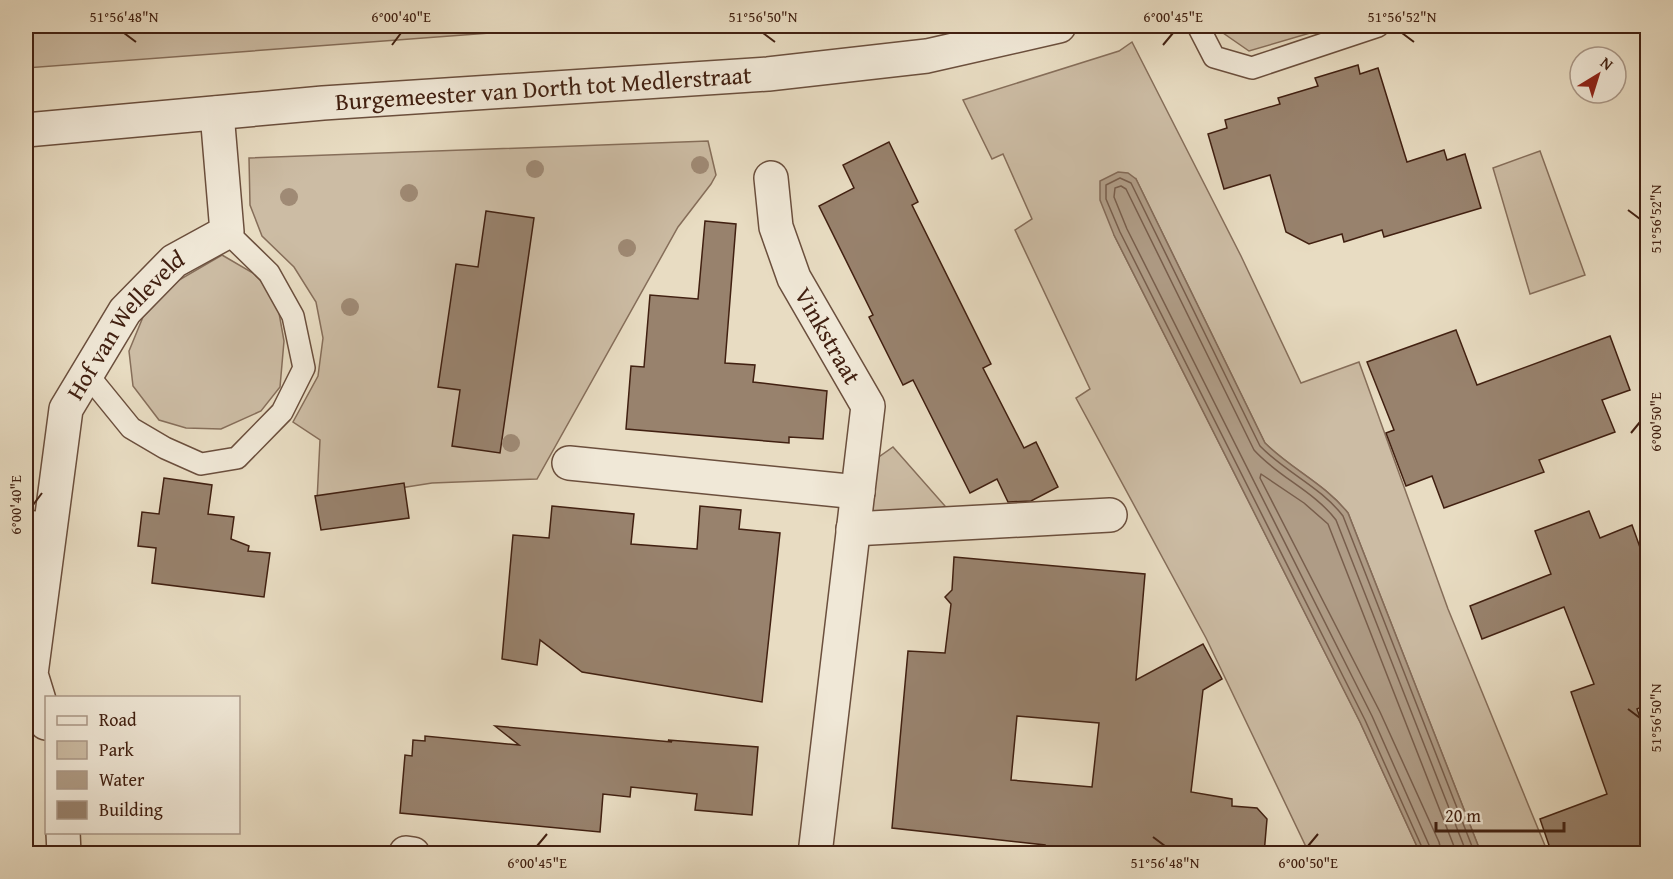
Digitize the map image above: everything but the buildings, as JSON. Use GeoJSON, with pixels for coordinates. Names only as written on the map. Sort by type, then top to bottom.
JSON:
{"type":"FeatureCollection","features":[{"type":"Feature","properties":{"kind":"street","name":"Burgemeester van Dorth tot Medlerstraat"},"geometry":{"type":"LineString","coordinates":[[26,130],[323,103],[776,73],[927,56],[1059,26]]}},
{"type":"Feature","properties":{"kind":"street"},"geometry":{"type":"LineString","coordinates":[[218,113],[227,232]]}},
{"type":"Feature","properties":{"kind":"street","name":"Vinkstraat"},"geometry":{"type":"LineString","coordinates":[[771,178],[776,227],[794,278],[868,406],[815,854]]}},
{"type":"Feature","properties":{"kind":"street","name":"Hof van Welleveld"},"geometry":{"type":"LineString","coordinates":[[45,720],[28,677],[38,523],[66,409],[124,311],[174,261],[227,232]]}},
{"type":"Feature","properties":{"kind":"street"},"geometry":{"type":"LineString","coordinates":[[569,463],[858,492]]}},
{"type":"Feature","properties":{"kind":"street"},"geometry":{"type":"LineString","coordinates":[[853,529],[1110,515]]}},
{"type":"Feature","properties":{"kind":"street"},"geometry":{"type":"LineString","coordinates":[[63,834],[64,854]]}},
{"type":"Feature","properties":{"kind":"street"},"geometry":{"type":"LineString","coordinates":[[406,853],[413,854]]}},
{"type":"Feature","properties":{"kind":"lane"},"geometry":{"type":"LineString","coordinates":[[1198,26],[1214,57],[1252,68],[1378,26]]}},
{"type":"Feature","properties":{"kind":"lane"},"geometry":{"type":"LineString","coordinates":[[87,374],[131,428],[165,448],[201,464],[237,458],[245,450],[282,412],[304,368],[293,316],[269,273],[227,232]]}},
{"type":"Feature","properties":{"kind":"green space"},"geometry":{"type":"Polygon","coordinates":[[[26,26],[583,26],[26,68],[26,26]]]}},
{"type":"Feature","properties":{"kind":"green space"},"geometry":{"type":"Polygon","coordinates":[[[1213,26],[1334,26],[1249,51],[1213,26]]]}},
{"type":"Feature","properties":{"kind":"green space"},"geometry":{"type":"Polygon","coordinates":[[[1132,42],[1241,256],[1301,383],[1359,362],[1448,609],[1548,853],[1481,853],[1348,513],[1329,493],[1265,443],[1136,179],[1114,235],[1360,722],[1420,853],[1309,853],[1206,638],[1076,398],[1090,389],[1015,230],[1032,219],[1003,154],[992,159],[963,100],[1119,51],[1132,42]]]}},
{"type":"Feature","properties":{"kind":"green space"},"geometry":{"type":"Polygon","coordinates":[[[708,141],[716,175],[678,227],[537,479],[432,483],[317,501],[320,440],[293,422],[318,376],[323,338],[316,302],[294,267],[262,236],[250,205],[249,158],[708,141]]]}},
{"type":"Feature","properties":{"kind":"green space"},"geometry":{"type":"Polygon","coordinates":[[[1540,151],[1585,275],[1530,294],[1493,168],[1540,151]]]}},
{"type":"Feature","properties":{"kind":"green space"},"geometry":{"type":"Polygon","coordinates":[[[222,255],[253,273],[276,296],[284,341],[280,387],[261,411],[221,429],[186,428],[159,420],[133,386],[129,351],[143,317],[179,280],[222,255]]]}},
{"type":"Feature","properties":{"kind":"green space"},"geometry":{"type":"Polygon","coordinates":[[[893,447],[945,506],[926,518],[866,512],[876,459],[893,447]]]}},
{"type":"Feature","properties":{"kind":"water"},"geometry":{"type":"Polygon","coordinates":[[[1118,172],[1128,173],[1136,179],[1265,443],[1329,493],[1348,513],[1481,853],[1420,853],[1360,722],[1114,235],[1100,200],[1100,181],[1118,172]]]}}]}
